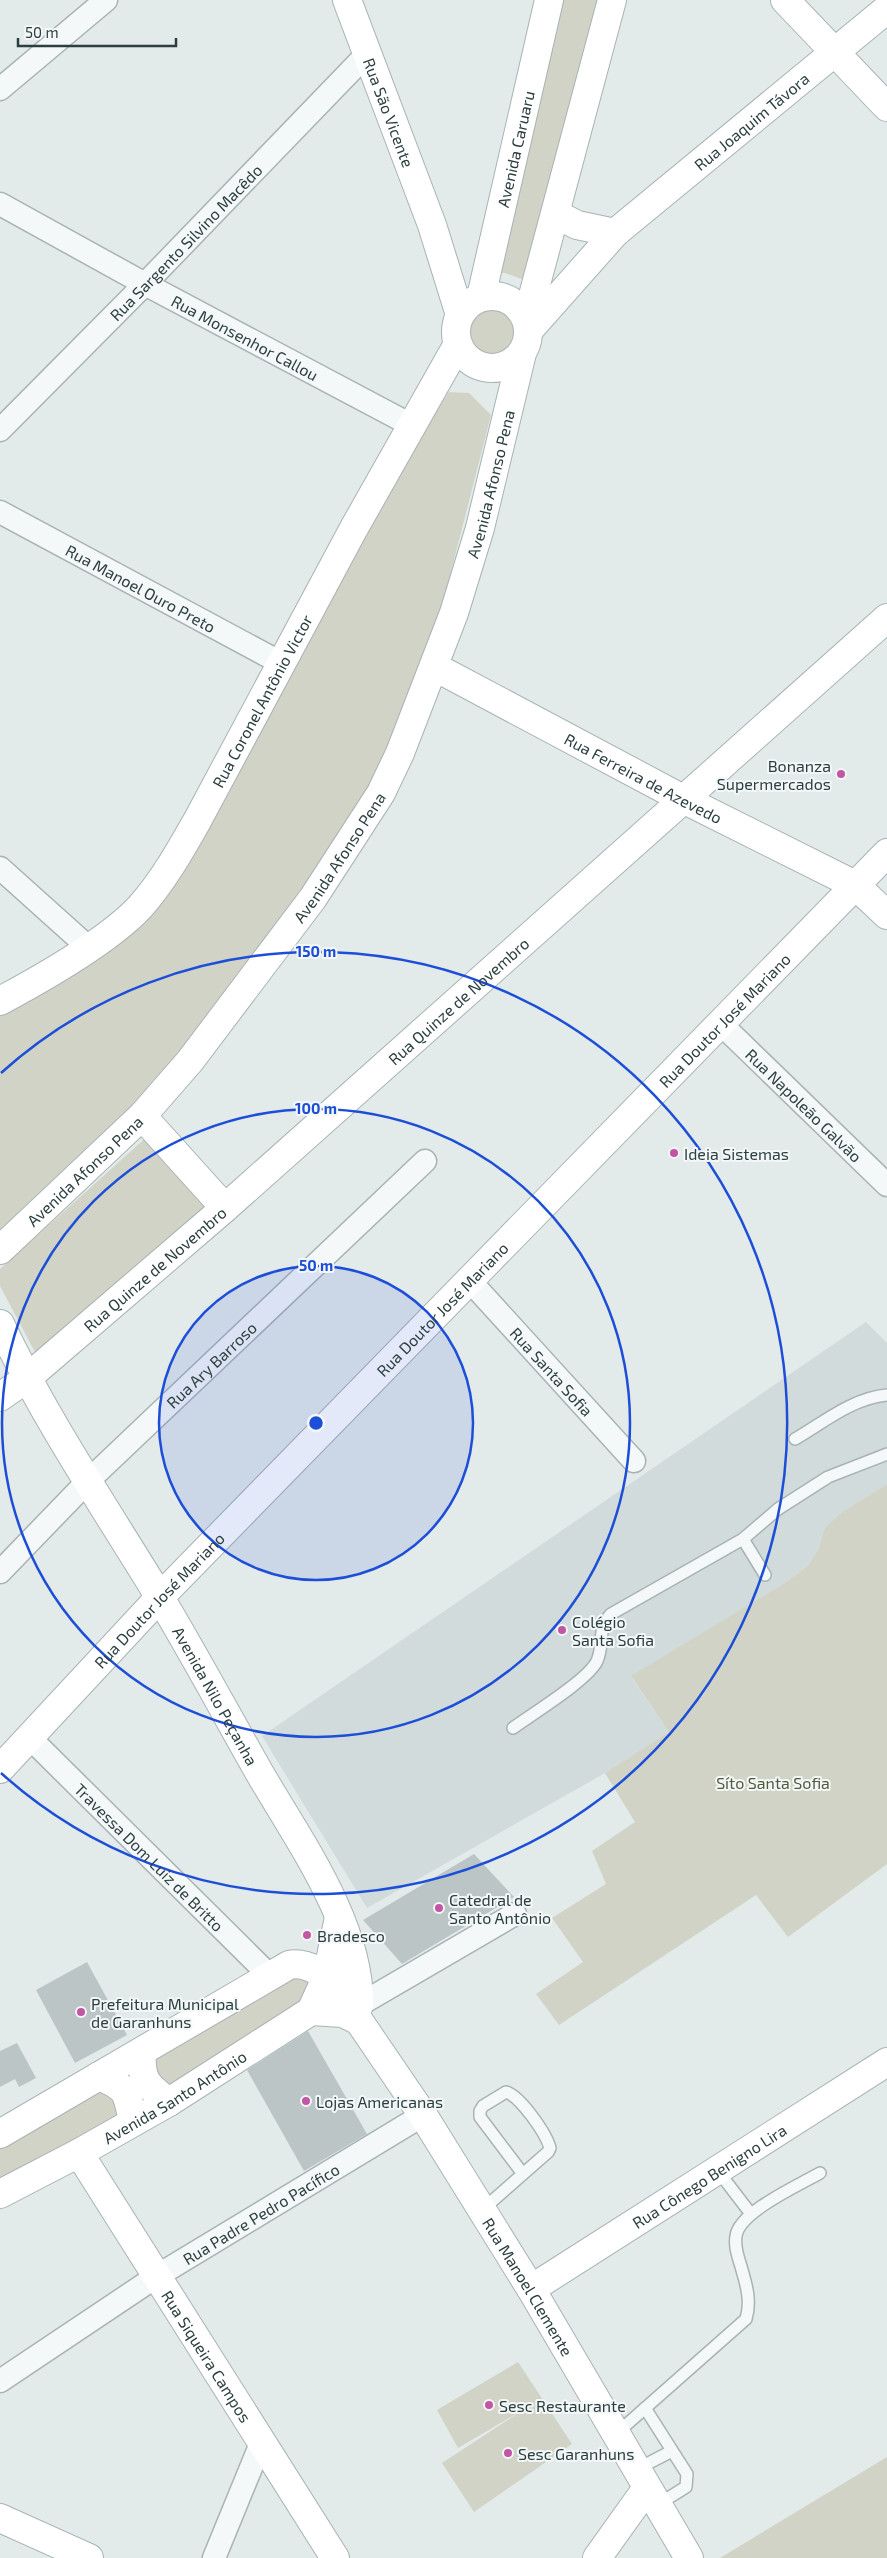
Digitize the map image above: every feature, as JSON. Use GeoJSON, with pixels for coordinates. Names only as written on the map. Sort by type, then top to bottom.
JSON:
{"type":"FeatureCollection","features":[{"type":"Feature","properties":{"kind":"main road","name":"Rua São Vicente"},"geometry":{"type":"LineString","coordinates":[[347,0],[432,225],[464,268],[473,303]]}},
{"type":"Feature","properties":{"kind":"main road","name":"Avenida Caruaru"},"geometry":{"type":"LineString","coordinates":[[473,303],[549,0]]}},
{"type":"Feature","properties":{"kind":"main road"},"geometry":{"type":"LineString","coordinates":[[612,0],[556,214],[577,225],[615,233]]}},
{"type":"Feature","properties":{"kind":"main road"},"geometry":{"type":"LineString","coordinates":[[785,0],[887,108]]}},
{"type":"Feature","properties":{"kind":"main road","name":"Rua Joaquim Távora"},"geometry":{"type":"LineString","coordinates":[[524,343],[615,233],[887,9]]}},
{"type":"Feature","properties":{"kind":"main road","name":"Avenida Afonso Pena"},"geometry":{"type":"LineString","coordinates":[[0,1250],[142,1116],[190,1060],[250,983],[348,846],[381,793],[400,753],[435,667],[480,528],[556,214]]}},
{"type":"Feature","properties":{"kind":"main road"},"geometry":{"type":"LineString","coordinates":[[492,295],[513,301],[524,343],[514,362],[504,367],[493,368],[471,362],[458,344],[457,324],[473,303],[492,295]]}},
{"type":"Feature","properties":{"kind":"main road","name":"Rua Coronel Antônio Victor"},"geometry":{"type":"LineString","coordinates":[[0,1001],[121,925],[139,908],[170,867],[458,344]]}},
{"type":"Feature","properties":{"kind":"main road","name":"Rua Quinze de Novembro"},"geometry":{"type":"LineString","coordinates":[[0,1397],[26,1379],[225,1208],[887,618]]}},
{"type":"Feature","properties":{"kind":"main road","name":"Rua Ferreira de Azevedo"},"geometry":{"type":"LineString","coordinates":[[435,667],[683,799],[856,885],[887,915]]}},
{"type":"Feature","properties":{"kind":"main road","name":"Rua Doutor José Mariano"},"geometry":{"type":"LineString","coordinates":[[0,1769],[160,1598],[887,853]]}},
{"type":"Feature","properties":{"kind":"main road"},"geometry":{"type":"LineString","coordinates":[[142,1116],[225,1208]]}},
{"type":"Feature","properties":{"kind":"main road","name":"Avenida Nilo Peçanha"},"geometry":{"type":"LineString","coordinates":[[0,1324],[26,1379],[87,1482],[160,1598],[340,1913],[360,1981],[359,2013]]}},
{"type":"Feature","properties":{"kind":"main road"},"geometry":{"type":"LineString","coordinates":[[340,1913],[327,1976],[311,2011],[359,2013]]}},
{"type":"Feature","properties":{"kind":"main road"},"geometry":{"type":"LineString","coordinates":[[0,2134],[270,1976],[296,1964],[327,1976]]}},
{"type":"Feature","properties":{"kind":"main road","name":"Rua Manoel Clemente"},"geometry":{"type":"LineString","coordinates":[[327,1976],[359,2013],[423,2115],[531,2289],[689,2558]]}},
{"type":"Feature","properties":{"kind":"main road","name":"Avenida Santo Antônio"},"geometry":{"type":"LineString","coordinates":[[0,2194],[79,2153],[169,2102],[311,2011]]}},
{"type":"Feature","properties":{"kind":"main road"},"geometry":{"type":"LineString","coordinates":[[142,2052],[141,2068],[144,2080],[153,2090],[169,2102]]}},
{"type":"Feature","properties":{"kind":"main road","name":"Rua Cônego Benigno Lira"},"geometry":{"type":"LineString","coordinates":[[531,2289],[887,2062]]}},
{"type":"Feature","properties":{"kind":"main road"},"geometry":{"type":"LineString","coordinates":[[99,2076],[118,2084],[124,2090],[133,2122]]}},
{"type":"Feature","properties":{"kind":"main road","name":"Rua Siqueira Campos"},"geometry":{"type":"LineString","coordinates":[[79,2153],[336,2558]]}},
{"type":"Feature","properties":{"kind":"main road"},"geometry":{"type":"LineString","coordinates":[[597,2558],[647,2487]]}},
{"type":"Feature","properties":{"kind":"main road"},"geometry":{"type":"LineString","coordinates":[[0,2518],[89,2558]]}},
{"type":"Feature","properties":{"kind":"street"},"geometry":{"type":"LineString","coordinates":[[0,89],[101,1]]}},
{"type":"Feature","properties":{"kind":"street","name":"Rua Sargento Silvino Macêdo"},"geometry":{"type":"LineString","coordinates":[[0,430],[145,284],[368,53]]}},
{"type":"Feature","properties":{"kind":"street","name":"Rua Monsenhor Callou"},"geometry":{"type":"LineString","coordinates":[[0,204],[145,284],[412,425]]}},
{"type":"Feature","properties":{"kind":"street","name":"Rua Manoel Ouro Preto"},"geometry":{"type":"LineString","coordinates":[[0,512],[281,663]]}},
{"type":"Feature","properties":{"kind":"street"},"geometry":{"type":"LineString","coordinates":[[0,868],[88,947]]}},
{"type":"Feature","properties":{"kind":"street","name":"Rua Napoleão Galvão"},"geometry":{"type":"LineString","coordinates":[[722,1024],[887,1185]]}},
{"type":"Feature","properties":{"kind":"street","name":"Rua Ary Barroso"},"geometry":{"type":"LineString","coordinates":[[0,1572],[87,1482],[425,1160]]}},
{"type":"Feature","properties":{"kind":"street","name":"Rua Santa Sofia"},"geometry":{"type":"LineString","coordinates":[[470,1281],[634,1461]]}},
{"type":"Feature","properties":{"kind":"street","name":"Travessa Dom Luiz de Britto"},"geometry":{"type":"LineString","coordinates":[[29,1737],[270,1976]]}},
{"type":"Feature","properties":{"kind":"street"},"geometry":{"type":"LineString","coordinates":[[359,2013],[514,1914]]}},
{"type":"Feature","properties":{"kind":"street","name":"Rua Padre Pedro Pacífico"},"geometry":{"type":"LineString","coordinates":[[0,2381],[158,2276],[423,2115]]}},
{"type":"Feature","properties":{"kind":"street"},"geometry":{"type":"LineString","coordinates":[[214,2558],[262,2441]]}},
{"type":"Feature","properties":{"kind":"lane"},"geometry":{"type":"LineString","coordinates":[[795,1439],[853,1404],[874,1396],[887,1395]]}},
{"type":"Feature","properties":{"kind":"lane"},"geometry":{"type":"LineString","coordinates":[[513,1728],[586,1674],[597,1661],[603,1623],[611,1614],[743,1539],[778,1509],[828,1477],[887,1454]]}},
{"type":"Feature","properties":{"kind":"lane"},"geometry":{"type":"LineString","coordinates":[[743,1539],[765,1575]]}},
{"type":"Feature","properties":{"kind":"lane"},"geometry":{"type":"LineString","coordinates":[[482,2210],[548,2152],[550,2148],[542,2132],[516,2096],[506,2092],[483,2106],[480,2111],[480,2117],[522,2174]]}},
{"type":"Feature","properties":{"kind":"lane"},"geometry":{"type":"LineString","coordinates":[[718,2171],[751,2214]]}},
{"type":"Feature","properties":{"kind":"lane"},"geometry":{"type":"LineString","coordinates":[[616,2431],[645,2408],[746,2319],[750,2306],[735,2245],[736,2234],[740,2226],[751,2214],[820,2173]]}},
{"type":"Feature","properties":{"kind":"lane"},"geometry":{"type":"LineString","coordinates":[[645,2408],[687,2474],[688,2480],[686,2487],[647,2487]]}},
{"type":"Feature","properties":{"kind":"lane"},"geometry":{"type":"LineString","coordinates":[[647,2487],[672,2451]]}},
{"type":"Feature","properties":{"kind":"shaded area","name":"Colégio Santa Sofia"},"geometry":{"type":"Polygon","coordinates":[[[866,1322],[887,1343],[887,1484],[842,1512],[826,1528],[819,1548],[808,1566],[783,1584],[631,1677],[669,1732],[605,1773],[367,1908],[262,1736],[866,1322]]]}},
{"type":"Feature","properties":{"kind":"green space"},"geometry":{"type":"Polygon","coordinates":[[[555,0],[610,0],[527,281],[505,273],[488,273],[555,0]]]}},
{"type":"Feature","properties":{"kind":"green space"},"geometry":{"type":"Polygon","coordinates":[[[487,303],[499,303],[514,311],[522,326],[522,338],[514,353],[499,361],[487,361],[472,353],[464,338],[464,326],[472,311],[487,303]]]}},
{"type":"Feature","properties":{"kind":"green space"},"geometry":{"type":"Polygon","coordinates":[[[449,392],[469,393],[491,415],[432,646],[375,780],[319,872],[193,1047],[0,1236],[0,1015],[98,960],[155,910],[192,855],[430,419],[449,392]]]}},
{"type":"Feature","properties":{"kind":"green space"},"geometry":{"type":"Polygon","coordinates":[[[150,1134],[207,1207],[35,1352],[0,1286],[0,1269],[150,1134]]]}},
{"type":"Feature","properties":{"kind":"green space","name":"Síto Santa Sofia"},"geometry":{"type":"Polygon","coordinates":[[[887,1484],[887,1864],[788,1937],[756,1895],[559,2025],[536,1994],[583,1962],[552,1918],[606,1884],[592,1851],[635,1822],[605,1773],[669,1732],[631,1676],[783,1584],[808,1566],[819,1548],[825,1528],[842,1512],[887,1484]]]}},
{"type":"Feature","properties":{"kind":"green space"},"geometry":{"type":"Polygon","coordinates":[[[294,1968],[318,1977],[309,2003],[165,2088],[150,2079],[149,2053],[294,1968]]]}},
{"type":"Feature","properties":{"kind":"green space"},"geometry":{"type":"Polygon","coordinates":[[[101,2081],[117,2088],[118,2115],[0,2184],[0,2141],[101,2081]]]}},
{"type":"Feature","properties":{"kind":"green space","name":"Sesc Garanhuns"},"geometry":{"type":"Polygon","coordinates":[[[518,2362],[572,2444],[474,2512],[442,2463],[523,2410],[458,2448],[437,2410],[518,2362]]]}},
{"type":"Feature","properties":{"kind":"green space"},"geometry":{"type":"Polygon","coordinates":[[[887,2457],[887,2558],[720,2558],[887,2457]]]}},
{"type":"Feature","properties":{"kind":"building","name":"Catedral de Santo Antônio"},"geometry":{"type":"Polygon","coordinates":[[[474,1854],[514,1897],[402,1964],[363,1920],[474,1854]]]}},
{"type":"Feature","properties":{"kind":"building","name":"Prefeitura Municipal de Garanhuns"},"geometry":{"type":"Polygon","coordinates":[[[87,1962],[127,2035],[75,2063],[36,1990],[87,1962]]]}},
{"type":"Feature","properties":{"kind":"building","name":"Lojas Americanas"},"geometry":{"type":"Polygon","coordinates":[[[308,2031],[367,2134],[304,2171],[247,2070],[308,2031]]]}},
{"type":"Feature","properties":{"kind":"building"},"geometry":{"type":"Polygon","coordinates":[[[17,2043],[36,2078],[19,2087],[15,2079],[0,2087],[0,2051],[17,2043]]]}},
{"type":"Feature","properties":{"kind":"place","name":"Bonanza Supermercados"},"geometry":{"type":"Point","coordinates":[841,774]}},
{"type":"Feature","properties":{"kind":"place","name":"Ideia Sistemas"},"geometry":{"type":"Point","coordinates":[674,1153]}},
{"type":"Feature","properties":{"kind":"place","name":"Colégio Santa Sofia"},"geometry":{"type":"Point","coordinates":[562,1630]}},
{"type":"Feature","properties":{"kind":"place","name":"Catedral de Santo Antônio"},"geometry":{"type":"Point","coordinates":[439,1908]}},
{"type":"Feature","properties":{"kind":"place","name":"Bradesco"},"geometry":{"type":"Point","coordinates":[307,1935]}},
{"type":"Feature","properties":{"kind":"place","name":"Prefeitura Municipal de Garanhuns"},"geometry":{"type":"Point","coordinates":[81,2012]}},
{"type":"Feature","properties":{"kind":"place","name":"Lojas Americanas"},"geometry":{"type":"Point","coordinates":[306,2101]}},
{"type":"Feature","properties":{"kind":"place","name":"Sesc Restaurante"},"geometry":{"type":"Point","coordinates":[489,2405]}},
{"type":"Feature","properties":{"kind":"place","name":"Sesc Garanhuns"},"geometry":{"type":"Point","coordinates":[508,2453]}}]}
